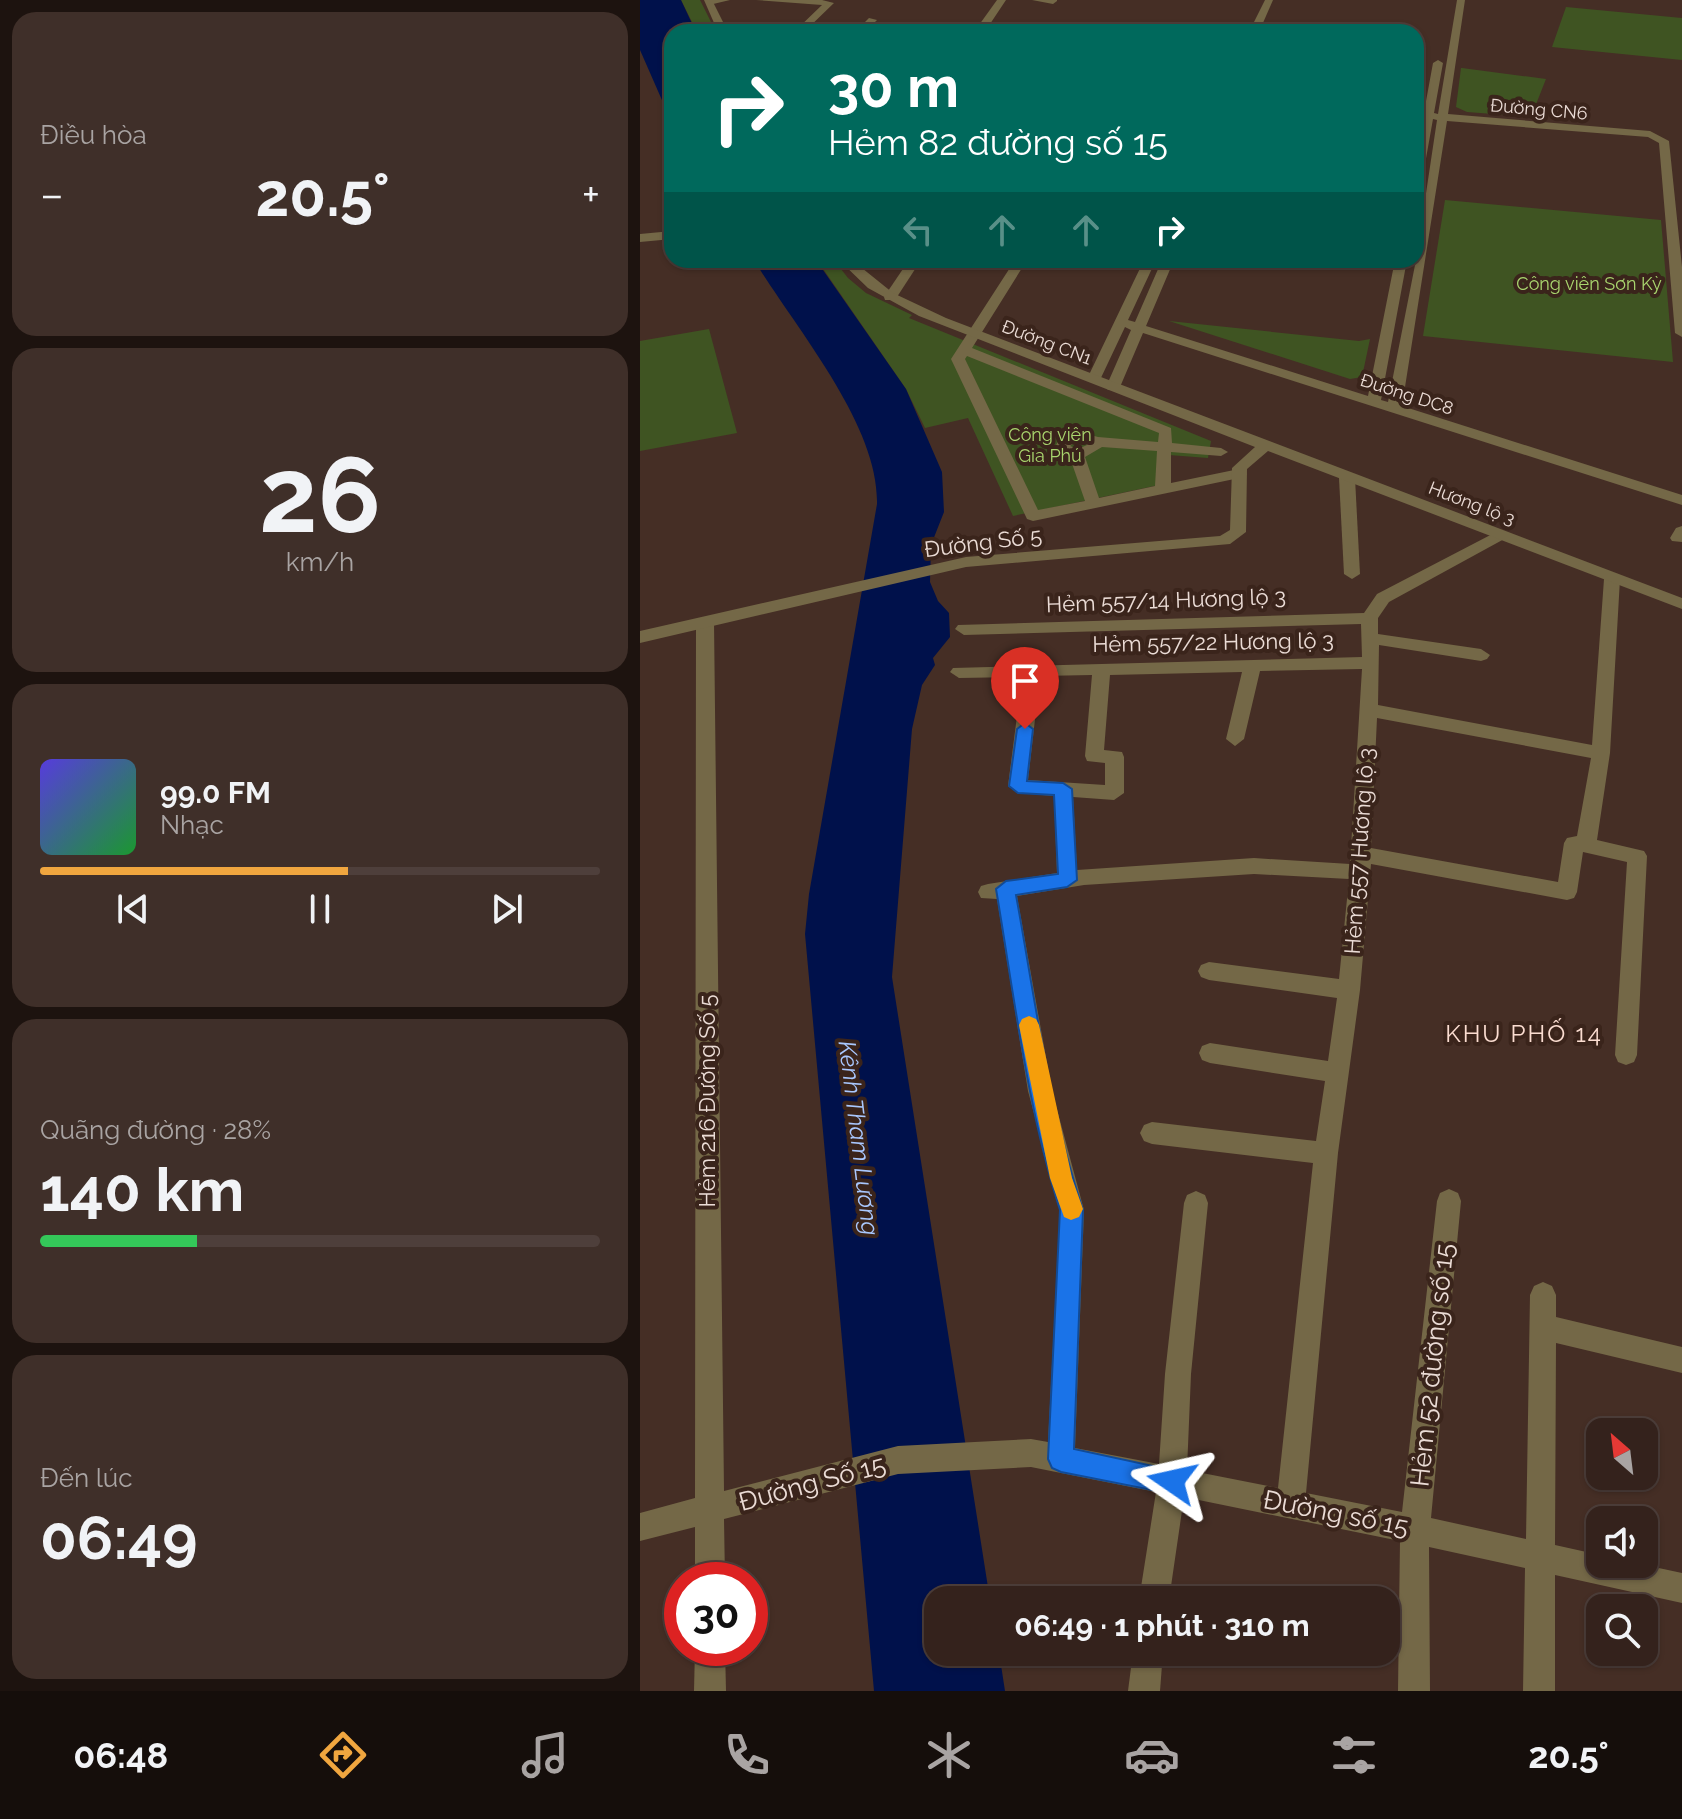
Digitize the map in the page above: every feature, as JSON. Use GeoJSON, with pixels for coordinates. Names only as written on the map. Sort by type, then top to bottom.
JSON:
{"type":"FeatureCollection","features":[{"type":"Feature","properties":{"kind":"street"},"geometry":{"type":"LineString","coordinates":[[719,24],[708,1],[726,0]]}},
{"type":"Feature","properties":{"kind":"street"},"geometry":{"type":"LineString","coordinates":[[760,0],[830,3],[808,24]]}},
{"type":"Feature","properties":{"kind":"street"},"geometry":{"type":"LineString","coordinates":[[985,24],[1002,0]]}},
{"type":"Feature","properties":{"kind":"street"},"geometry":{"type":"LineString","coordinates":[[1036,0],[1053,1]]}},
{"type":"Feature","properties":{"kind":"street"},"geometry":{"type":"LineString","coordinates":[[1258,24],[1269,0]]}},
{"type":"Feature","properties":{"kind":"street"},"geometry":{"type":"LineString","coordinates":[[1270,24],[1281,0]]}},
{"type":"Feature","properties":{"kind":"street"},"geometry":{"type":"LineString","coordinates":[[1424,237],[1443,117],[1452,23],[1450,0]]}},
{"type":"Feature","properties":{"kind":"street"},"geometry":{"type":"LineString","coordinates":[[1443,37],[1461,0]]}},
{"type":"Feature","properties":{"kind":"street"},"geometry":{"type":"LineString","coordinates":[[868,24],[872,20]]}},
{"type":"Feature","properties":{"kind":"street"},"geometry":{"type":"LineString","coordinates":[[1424,109],[1440,51]]}},
{"type":"Feature","properties":{"kind":"street","name":"Đường CN6"},"geometry":{"type":"LineString","coordinates":[[1424,116],[1660,137],[1664,141],[1676,217]]}},
{"type":"Feature","properties":{"kind":"street"},"geometry":{"type":"LineString","coordinates":[[1676,217],[1682,333]]}},
{"type":"Feature","properties":{"kind":"street"},"geometry":{"type":"LineString","coordinates":[[640,238],[664,236]]}},
{"type":"Feature","properties":{"kind":"street","name":"Đường CN1"},"geometry":{"type":"LineString","coordinates":[[853,268],[866,282],[890,297],[976,335],[1245,438]]}},
{"type":"Feature","properties":{"kind":"street"},"geometry":{"type":"LineString","coordinates":[[890,297],[910,268]]}},
{"type":"Feature","properties":{"kind":"street"},"geometry":{"type":"LineString","coordinates":[[1016,268],[976,335],[962,349],[959,365],[1033,516],[1240,470],[1265,446]]}},
{"type":"Feature","properties":{"kind":"street"},"geometry":{"type":"LineString","coordinates":[[1094,379],[1146,268]]}},
{"type":"Feature","properties":{"kind":"street"},"geometry":{"type":"LineString","coordinates":[[1113,387],[1165,268]]}},
{"type":"Feature","properties":{"kind":"street"},"geometry":{"type":"LineString","coordinates":[[1374,402],[1399,268]]}},
{"type":"Feature","properties":{"kind":"street"},"geometry":{"type":"LineString","coordinates":[[1394,409],[1419,268]]}},
{"type":"Feature","properties":{"kind":"street","name":"Đường DC8"},"geometry":{"type":"LineString","coordinates":[[1121,322],[1682,500]]}},
{"type":"Feature","properties":{"kind":"street"},"geometry":{"type":"LineString","coordinates":[[962,349],[1166,431],[1163,488]]}},
{"type":"Feature","properties":{"kind":"street"},"geometry":{"type":"LineString","coordinates":[[1089,400],[1090,441]]}},
{"type":"Feature","properties":{"kind":"street"},"geometry":{"type":"LineString","coordinates":[[1093,503],[1076,454],[1066,452],[1061,444],[1067,437],[1221,452],[1245,438]]}},
{"type":"Feature","properties":{"kind":"street","name":"Hương lộ 3"},"geometry":{"type":"LineString","coordinates":[[1245,438],[1682,604]]}},
{"type":"Feature","properties":{"kind":"street"},"geometry":{"type":"LineString","coordinates":[[1221,452],[1240,470]]}},
{"type":"Feature","properties":{"kind":"street","name":"Đường Số 5"},"geometry":{"type":"LineString","coordinates":[[640,637],[966,562],[1224,541],[1238,532],[1240,470]]}},
{"type":"Feature","properties":{"kind":"street"},"geometry":{"type":"LineString","coordinates":[[1347,478],[1352,574]]}},
{"type":"Feature","properties":{"kind":"street"},"geometry":{"type":"LineString","coordinates":[[1369,628],[1383,598],[1500,535]]}},
{"type":"Feature","properties":{"kind":"street"},"geometry":{"type":"LineString","coordinates":[[1586,844],[1601,753],[1612,579]]}},
{"type":"Feature","properties":{"kind":"street","name":"Hẻm 216 Đường Số 5"},"geometry":{"type":"LineString","coordinates":[[705,622],[710,1562]]}},
{"type":"Feature","properties":{"kind":"street","name":"Hẻm 557/14 Hương lộ 3"},"geometry":{"type":"LineString","coordinates":[[964,629],[1369,628],[1481,655]]}},
{"type":"Feature","properties":{"kind":"street","name":"Hẻm 557 Hương lộ 3"},"geometry":{"type":"LineString","coordinates":[[1291,1504],[1326,1153],[1349,990],[1361,863],[1371,663],[1369,628]]}},
{"type":"Feature","properties":{"kind":"street","name":"Hẻm 557/22 Hương lộ 3"},"geometry":{"type":"LineString","coordinates":[[959,672],[1371,663]]}},
{"type":"Feature","properties":{"kind":"street"},"geometry":{"type":"LineString","coordinates":[[1235,739],[1252,666]]}},
{"type":"Feature","properties":{"kind":"street"},"geometry":{"type":"LineString","coordinates":[[1032,671],[1018,786],[1114,793],[1115,757],[1094,756],[1102,668]]}},
{"type":"Feature","properties":{"kind":"street"},"geometry":{"type":"LineString","coordinates":[[1368,710],[1601,753]]}},
{"type":"Feature","properties":{"kind":"street"},"geometry":{"type":"LineString","coordinates":[[1063,789],[1067,880]]}},
{"type":"Feature","properties":{"kind":"street"},"geometry":{"type":"LineString","coordinates":[[1061,1459],[1072,1210],[1061,1178],[997,890],[1067,880],[1254,866],[1361,863],[1567,892],[1574,843],[1637,856],[1626,1055]]}},
{"type":"Feature","properties":{"kind":"street"},"geometry":{"type":"LineString","coordinates":[[1209,971],[1349,990]]}},
{"type":"Feature","properties":{"kind":"street"},"geometry":{"type":"LineString","coordinates":[[1210,1053],[1337,1073]]}},
{"type":"Feature","properties":{"kind":"street"},"geometry":{"type":"LineString","coordinates":[[1152,1133],[1326,1153]]}},
{"type":"Feature","properties":{"kind":"street","name":"Hẻm 52 đường số 15"},"geometry":{"type":"LineString","coordinates":[[1414,1691],[1415,1529],[1449,1201]]}},
{"type":"Feature","properties":{"kind":"street"},"geometry":{"type":"LineString","coordinates":[[1156,1586],[1172,1481],[1178,1374],[1196,1203]]}},
{"type":"Feature","properties":{"kind":"street"},"geometry":{"type":"LineString","coordinates":[[1539,1691],[1543,1295]]}},
{"type":"Feature","properties":{"kind":"street"},"geometry":{"type":"LineString","coordinates":[[1542,1327],[1682,1360]]}},
{"type":"Feature","properties":{"kind":"street","name":"Đường số 15"},"geometry":{"type":"LineString","coordinates":[[987,1456],[1031,1453],[1415,1529],[1682,1588]]}},
{"type":"Feature","properties":{"kind":"street","name":"Đường Số 15"},"geometry":{"type":"LineString","coordinates":[[640,1527],[898,1460],[987,1456]]}},
{"type":"Feature","properties":{"kind":"street"},"geometry":{"type":"LineString","coordinates":[[710,1666],[710,1691]]}},
{"type":"Feature","properties":{"kind":"street"},"geometry":{"type":"LineString","coordinates":[[1144,1691],[1147,1666]]}},
{"type":"Feature","properties":{"kind":"green space"},"geometry":{"type":"Polygon","coordinates":[[[681,0],[700,0],[712,24],[693,24],[681,0]]]}},
{"type":"Feature","properties":{"kind":"green space"},"geometry":{"type":"Polygon","coordinates":[[[1566,7],[1682,18],[1682,60],[1552,47],[1566,7]]]}},
{"type":"Feature","properties":{"kind":"green space"},"geometry":{"type":"Polygon","coordinates":[[[1461,68],[1546,79],[1531,117],[1467,112],[1456,107],[1461,68]]]}},
{"type":"Feature","properties":{"kind":"green space","name":"Công viên Sơn Kỳ"},"geometry":{"type":"Polygon","coordinates":[[[1445,200],[1661,220],[1673,362],[1423,336],[1445,200]]]}},
{"type":"Feature","properties":{"kind":"green space","name":"Công viên Gia Phú"},"geometry":{"type":"Polygon","coordinates":[[[823,268],[840,268],[866,293],[912,315],[909,318],[1211,441],[1208,458],[1169,455],[1159,485],[1013,516],[968,418],[925,428],[906,389],[823,268]]]}},
{"type":"Feature","properties":{"kind":"green space"},"geometry":{"type":"Polygon","coordinates":[[[1169,321],[1359,341],[1370,339],[1362,377],[1350,379],[1169,321]]]}},
{"type":"Feature","properties":{"kind":"green space"},"geometry":{"type":"Polygon","coordinates":[[[709,329],[737,433],[640,451],[640,341],[709,329]]]}},
{"type":"Feature","properties":{"kind":"water"},"geometry":{"type":"Polygon","coordinates":[[[640,0],[681,0],[692,24],[664,24],[664,105],[640,50],[640,0]]]}},
{"type":"Feature","properties":{"kind":"water","name":"Kênh Tham Lương"},"geometry":{"type":"Polygon","coordinates":[[[759,268],[822,268],[906,389],[942,472],[944,512],[931,545],[930,582],[938,601],[949,613],[950,637],[933,658],[935,665],[922,685],[912,729],[892,977],[988,1586],[924,1586],[924,1666],[1001,1666],[1005,1691],[874,1691],[805,934],[809,894],[877,504],[874,473],[864,442],[832,378],[759,268]]]}},
{"type":"Feature","properties":{"kind":"slow traffic"},"geometry":{"type":"LineString","coordinates":[[1029,1025],[1061,1178],[1071,1209]]}},
{"type":"Feature","properties":{"kind":"district","name":"KHU PHỐ 14"},"geometry":{"type":"Point","coordinates":[1524,1033]}},
{"type":"Feature","properties":{"kind":"route"},"geometry":{"type":"LineString","coordinates":[[1025,729],[1018,786],[1063,789],[1067,880],[1006,889],[1037,1068],[1061,1178],[1072,1210],[1061,1459],[1172,1481]]}}]}
